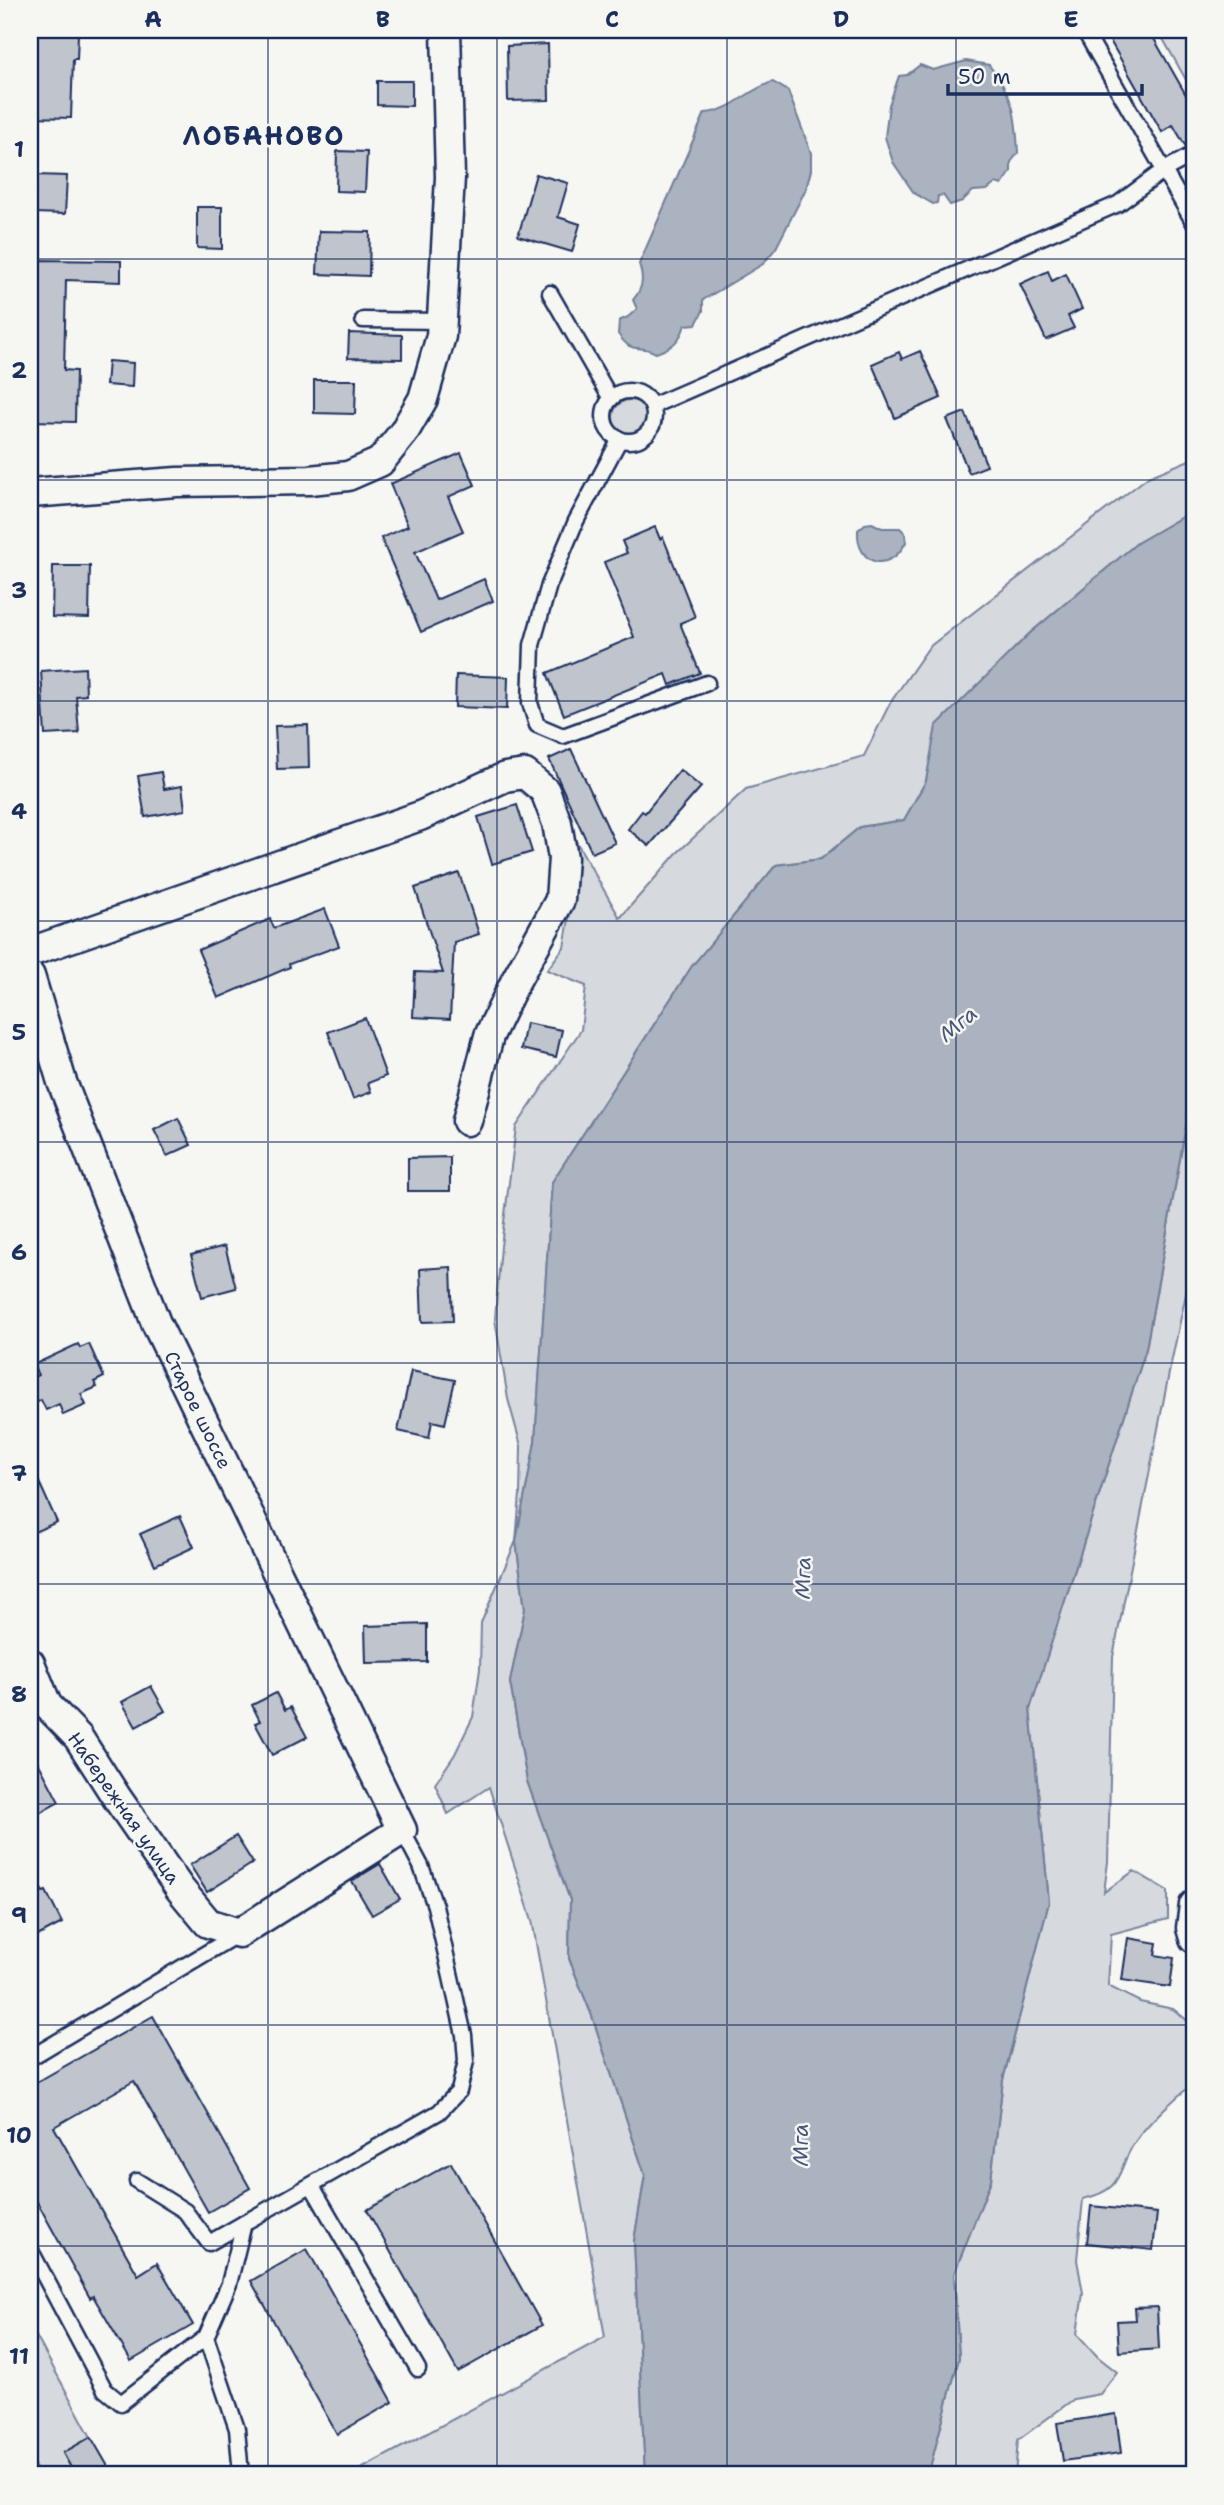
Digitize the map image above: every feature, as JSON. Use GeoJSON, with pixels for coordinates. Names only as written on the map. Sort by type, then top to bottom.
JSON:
{"type":"FeatureCollection","features":[{"type":"Feature","properties":{"kind":"street"},"geometry":{"type":"LineString","coordinates":[[30,494],[177,482],[310,480],[348,476],[380,461],[404,432],[423,398],[441,336],[450,177],[446,30]]}},
{"type":"Feature","properties":{"kind":"street"},"geometry":{"type":"LineString","coordinates":[[30,952],[421,816],[505,777],[525,774],[545,791],[557,823],[563,858],[560,900],[489,1036],[467,1121]]}},
{"type":"Feature","properties":{"kind":"street","name":"Старое шоссе"},"geometry":{"type":"LineString","coordinates":[[30,976],[62,1082],[156,1323],[402,1830]]}},
{"type":"Feature","properties":{"kind":"street","name":"Набережная улица"},"geometry":{"type":"LineString","coordinates":[[30,1663],[47,1705],[78,1737],[180,1889],[208,1923],[239,1933]]}},
{"type":"Feature","properties":{"kind":"street"},"geometry":{"type":"LineString","coordinates":[[239,1933],[402,1830]]}},
{"type":"Feature","properties":{"kind":"street"},"geometry":{"type":"LineString","coordinates":[[1194,1905],[1191,1928],[1194,1938]]}},
{"type":"Feature","properties":{"kind":"lane"},"geometry":{"type":"LineString","coordinates":[[1084,30],[1194,223]]}},
{"type":"Feature","properties":{"kind":"lane"},"geometry":{"type":"LineString","coordinates":[[652,406],[1118,204],[1164,170],[1194,154]]}},
{"type":"Feature","properties":{"kind":"lane"},"geometry":{"type":"LineString","coordinates":[[550,293],[611,399]]}},
{"type":"Feature","properties":{"kind":"lane"},"geometry":{"type":"LineString","coordinates":[[363,320],[442,321]]}},
{"type":"Feature","properties":{"kind":"lane"},"geometry":{"type":"LineString","coordinates":[[629,391],[638,393],[652,406],[652,425],[647,434],[629,441],[611,434],[604,416],[611,399],[619,393],[629,391]]}},
{"type":"Feature","properties":{"kind":"lane"},"geometry":{"type":"LineString","coordinates":[[620,439],[576,521],[549,586],[532,645],[530,703],[537,725],[563,736],[707,683]]}},
{"type":"Feature","properties":{"kind":"lane"},"geometry":{"type":"LineString","coordinates":[[136,2181],[185,2211],[209,2244],[439,2112],[460,2091],[467,2061],[464,2035],[435,1906],[421,1866],[402,1830]]}},
{"type":"Feature","properties":{"kind":"lane"},"geometry":{"type":"LineString","coordinates":[[30,2058],[239,1933]]}},
{"type":"Feature","properties":{"kind":"lane"},"geometry":{"type":"LineString","coordinates":[[312,2186],[418,2370]]}},
{"type":"Feature","properties":{"kind":"lane"},"geometry":{"type":"LineString","coordinates":[[30,2249],[105,2390],[121,2403],[206,2337],[229,2284],[244,2223]]}},
{"type":"Feature","properties":{"kind":"lane"},"geometry":{"type":"LineString","coordinates":[[206,2337],[237,2429],[241,2475]]}},
{"type":"Feature","properties":{"kind":"shaded area"},"geometry":{"type":"Polygon","coordinates":[[[1158,30],[1184,30],[1194,49],[1194,94],[1158,30]]]}},
{"type":"Feature","properties":{"kind":"shaded area"},"geometry":{"type":"Polygon","coordinates":[[[630,400],[642,405],[647,417],[642,429],[630,434],[618,429],[613,417],[618,405],[630,400]]]}},
{"type":"Feature","properties":{"kind":"shaded area"},"geometry":{"type":"Polygon","coordinates":[[[1194,458],[1194,510],[1137,543],[1029,634],[937,726],[926,781],[904,820],[860,827],[821,859],[776,865],[692,966],[552,1182],[535,1443],[516,1541],[521,1446],[508,1399],[495,1319],[501,1246],[516,1127],[581,1030],[586,986],[547,970],[564,947],[575,886],[577,843],[620,918],[676,854],[746,789],[864,756],[890,703],[929,647],[1148,477],[1194,458]]]}},
{"type":"Feature","properties":{"kind":"shaded area"},"geometry":{"type":"Polygon","coordinates":[[[1194,1101],[1194,1257],[1113,1657],[1108,1862],[1104,1892],[1134,1871],[1168,1891],[1168,1919],[1111,1934],[1108,1986],[1140,2002],[1173,2009],[1194,2026],[1194,2083],[1141,2134],[1113,2184],[1097,2195],[1083,2199],[1077,2260],[1083,2293],[1077,2334],[1098,2357],[1117,2372],[1100,2394],[1074,2399],[1018,2440],[1015,2475],[928,2475],[959,2358],[954,2274],[991,2180],[1003,2080],[1049,1902],[1030,1709],[1146,1349],[1188,1114],[1194,1101]]]}},
{"type":"Feature","properties":{"kind":"shaded area"},"geometry":{"type":"Polygon","coordinates":[[[516,1541],[525,1609],[510,1682],[527,1781],[570,1900],[569,1959],[592,2016],[645,2175],[634,2241],[645,2475],[350,2475],[605,2337],[532,1920],[489,1787],[448,1814],[435,1784],[455,1754],[473,1717],[480,1669],[481,1623],[516,1541]]]}},
{"type":"Feature","properties":{"kind":"shaded area"},"geometry":{"type":"Polygon","coordinates":[[[30,2325],[91,2437],[63,2453],[75,2475],[39,2475],[30,2457],[30,2325]]]}},
{"type":"Feature","properties":{"kind":"water"},"geometry":{"type":"Polygon","coordinates":[[[966,61],[989,65],[1004,87],[1015,116],[1018,153],[1011,162],[1011,172],[1002,185],[996,183],[987,190],[973,191],[962,201],[950,205],[943,195],[938,196],[937,203],[933,204],[914,193],[893,162],[885,137],[889,105],[899,76],[907,75],[920,65],[933,70],[966,61]]]}},
{"type":"Feature","properties":{"kind":"water"},"geometry":{"type":"Polygon","coordinates":[[[773,82],[788,91],[811,153],[811,170],[806,189],[776,248],[763,264],[703,300],[703,311],[696,324],[685,325],[678,340],[667,349],[656,353],[628,345],[618,334],[619,321],[637,309],[633,300],[642,283],[639,264],[705,113],[723,109],[773,82]]]}},
{"type":"Feature","properties":{"kind":"water","name":"Мга"},"geometry":{"type":"Polygon","coordinates":[[[1194,510],[1194,1101],[1188,1114],[1146,1349],[1030,1709],[1049,1902],[1003,2080],[991,2180],[954,2274],[959,2358],[928,2475],[645,2475],[634,2241],[645,2175],[592,2016],[569,1958],[570,1900],[527,1781],[510,1682],[525,1609],[516,1541],[535,1442],[552,1182],[692,966],[776,865],[821,859],[860,827],[904,820],[926,781],[936,726],[1029,634],[1137,543],[1194,510]]]}},
{"type":"Feature","properties":{"kind":"water"},"geometry":{"type":"Polygon","coordinates":[[[872,523],[882,528],[900,528],[905,533],[906,542],[891,559],[875,562],[862,552],[858,530],[865,524],[872,523]]]}},
{"type":"Feature","properties":{"kind":"building"},"geometry":{"type":"Polygon","coordinates":[[[32,30],[62,30],[62,33],[78,34],[77,59],[73,59],[71,118],[30,117],[32,30]]]}},
{"type":"Feature","properties":{"kind":"building"},"geometry":{"type":"Polygon","coordinates":[[[1104,30],[1149,30],[1194,109],[1194,144],[1186,147],[1173,125],[1162,132],[1104,30]]]}},
{"type":"Feature","properties":{"kind":"building"},"geometry":{"type":"Polygon","coordinates":[[[548,44],[549,100],[508,101],[507,46],[548,44]]]}},
{"type":"Feature","properties":{"kind":"building"},"geometry":{"type":"Polygon","coordinates":[[[377,81],[412,81],[412,106],[377,105],[377,81]]]}},
{"type":"Feature","properties":{"kind":"building"},"geometry":{"type":"Polygon","coordinates":[[[337,151],[367,152],[365,192],[336,191],[337,151]]]}},
{"type":"Feature","properties":{"kind":"building"},"geometry":{"type":"Polygon","coordinates":[[[536,174],[568,183],[558,217],[580,224],[572,252],[518,236],[536,174]]]}},
{"type":"Feature","properties":{"kind":"building"},"geometry":{"type":"Polygon","coordinates":[[[36,175],[67,176],[65,214],[34,213],[36,175]]]}},
{"type":"Feature","properties":{"kind":"building"},"geometry":{"type":"Polygon","coordinates":[[[197,207],[222,207],[222,249],[197,248],[197,207]]]}},
{"type":"Feature","properties":{"kind":"building"},"geometry":{"type":"Polygon","coordinates":[[[319,231],[370,232],[369,276],[317,274],[319,231]]]}},
{"type":"Feature","properties":{"kind":"building"},"geometry":{"type":"Polygon","coordinates":[[[38,260],[121,261],[121,282],[66,280],[64,370],[76,371],[75,422],[30,421],[30,301],[38,301],[38,260]]]}},
{"type":"Feature","properties":{"kind":"building"},"geometry":{"type":"Polygon","coordinates":[[[1048,271],[1052,281],[1066,274],[1082,309],[1068,316],[1074,328],[1046,340],[1020,284],[1048,271]]]}},
{"type":"Feature","properties":{"kind":"building"},"geometry":{"type":"Polygon","coordinates":[[[349,333],[402,335],[402,359],[348,358],[349,333]]]}},
{"type":"Feature","properties":{"kind":"building"},"geometry":{"type":"Polygon","coordinates":[[[920,351],[941,398],[895,418],[872,364],[899,352],[902,359],[920,351]]]}},
{"type":"Feature","properties":{"kind":"building"},"geometry":{"type":"Polygon","coordinates":[[[108,361],[133,363],[132,387],[106,385],[108,361]]]}},
{"type":"Feature","properties":{"kind":"building"},"geometry":{"type":"Polygon","coordinates":[[[314,380],[356,380],[355,414],[314,413],[314,380]]]}},
{"type":"Feature","properties":{"kind":"building"},"geometry":{"type":"Polygon","coordinates":[[[965,412],[987,466],[969,473],[947,419],[965,412]]]}},
{"type":"Feature","properties":{"kind":"building"},"geometry":{"type":"Polygon","coordinates":[[[461,453],[475,485],[448,497],[463,531],[415,552],[436,600],[484,579],[493,601],[421,632],[381,538],[408,526],[390,484],[461,453]]]}},
{"type":"Feature","properties":{"kind":"building"},"geometry":{"type":"Polygon","coordinates":[[[655,527],[660,539],[663,537],[695,617],[680,623],[700,673],[670,685],[666,674],[564,715],[547,673],[634,637],[604,562],[627,553],[622,541],[655,527]]]}},
{"type":"Feature","properties":{"kind":"building"},"geometry":{"type":"Polygon","coordinates":[[[53,566],[90,566],[89,618],[52,617],[53,566]]]}},
{"type":"Feature","properties":{"kind":"building"},"geometry":{"type":"Polygon","coordinates":[[[85,668],[86,695],[76,696],[79,733],[45,735],[41,671],[85,668]]]}},
{"type":"Feature","properties":{"kind":"building"},"geometry":{"type":"Polygon","coordinates":[[[456,675],[508,677],[507,709],[455,707],[456,675]]]}},
{"type":"Feature","properties":{"kind":"building"},"geometry":{"type":"Polygon","coordinates":[[[308,725],[309,768],[277,769],[275,726],[308,725]]]}},
{"type":"Feature","properties":{"kind":"building"},"geometry":{"type":"Polygon","coordinates":[[[571,749],[615,843],[592,853],[549,759],[571,749]]]}},
{"type":"Feature","properties":{"kind":"building"},"geometry":{"type":"Polygon","coordinates":[[[680,770],[701,787],[649,846],[628,829],[642,811],[645,813],[680,770]]]}},
{"type":"Feature","properties":{"kind":"building"},"geometry":{"type":"Polygon","coordinates":[[[161,772],[164,789],[182,786],[185,810],[145,817],[138,776],[161,772]]]}},
{"type":"Feature","properties":{"kind":"building"},"geometry":{"type":"Polygon","coordinates":[[[517,805],[532,852],[492,864],[478,817],[517,805]]]}},
{"type":"Feature","properties":{"kind":"building"},"geometry":{"type":"Polygon","coordinates":[[[459,873],[479,934],[454,942],[450,1019],[413,1017],[415,972],[443,973],[415,888],[459,873]]]}},
{"type":"Feature","properties":{"kind":"building"},"geometry":{"type":"Polygon","coordinates":[[[325,909],[339,946],[289,964],[290,967],[218,998],[198,950],[270,919],[274,928],[325,909]]]}},
{"type":"Feature","properties":{"kind":"building"},"geometry":{"type":"Polygon","coordinates":[[[365,1018],[386,1076],[368,1083],[371,1092],[353,1099],[328,1032],[365,1018]]]}},
{"type":"Feature","properties":{"kind":"building"},"geometry":{"type":"Polygon","coordinates":[[[526,1023],[562,1030],[556,1057],[521,1049],[526,1023]]]}},
{"type":"Feature","properties":{"kind":"building"},"geometry":{"type":"Polygon","coordinates":[[[178,1118],[191,1145],[167,1156],[154,1130],[178,1118]]]}},
{"type":"Feature","properties":{"kind":"building"},"geometry":{"type":"Polygon","coordinates":[[[450,1157],[450,1191],[408,1191],[408,1158],[450,1157]]]}},
{"type":"Feature","properties":{"kind":"building"},"geometry":{"type":"Polygon","coordinates":[[[225,1246],[236,1288],[202,1297],[191,1255],[225,1246]]]}},
{"type":"Feature","properties":{"kind":"building"},"geometry":{"type":"Polygon","coordinates":[[[451,1267],[453,1321],[422,1322],[420,1269],[451,1267]]]}},
{"type":"Feature","properties":{"kind":"building"},"geometry":{"type":"Polygon","coordinates":[[[78,1344],[80,1348],[89,1344],[104,1377],[94,1382],[97,1387],[81,1394],[86,1405],[63,1415],[59,1404],[46,1410],[41,1400],[30,1406],[30,1379],[38,1375],[33,1365],[78,1344]]]}},
{"type":"Feature","properties":{"kind":"building"},"geometry":{"type":"Polygon","coordinates":[[[411,1371],[455,1380],[445,1424],[432,1421],[429,1438],[398,1431],[411,1371]]]}},
{"type":"Feature","properties":{"kind":"building"},"geometry":{"type":"Polygon","coordinates":[[[30,1462],[57,1522],[30,1534],[30,1462]]]}},
{"type":"Feature","properties":{"kind":"building"},"geometry":{"type":"Polygon","coordinates":[[[180,1516],[194,1547],[155,1565],[140,1534],[180,1516]]]}},
{"type":"Feature","properties":{"kind":"building"},"geometry":{"type":"Polygon","coordinates":[[[427,1624],[427,1662],[366,1663],[365,1626],[427,1624]]]}},
{"type":"Feature","properties":{"kind":"building"},"geometry":{"type":"Polygon","coordinates":[[[151,1686],[165,1711],[136,1727],[122,1702],[151,1686]]]}},
{"type":"Feature","properties":{"kind":"building"},"geometry":{"type":"Polygon","coordinates":[[[276,1693],[285,1710],[291,1707],[307,1737],[272,1755],[255,1723],[260,1721],[252,1705],[276,1693]]]}},
{"type":"Feature","properties":{"kind":"building"},"geometry":{"type":"Polygon","coordinates":[[[30,1747],[59,1802],[30,1818],[30,1747]]]}},
{"type":"Feature","properties":{"kind":"building"},"geometry":{"type":"Polygon","coordinates":[[[236,1836],[253,1863],[207,1892],[190,1865],[236,1836]]]}},
{"type":"Feature","properties":{"kind":"building"},"geometry":{"type":"Polygon","coordinates":[[[380,1864],[400,1899],[372,1915],[352,1881],[380,1864]]]}},
{"type":"Feature","properties":{"kind":"building"},"geometry":{"type":"Polygon","coordinates":[[[30,1872],[43,1892],[46,1891],[62,1923],[30,1940],[30,1872]]]}},
{"type":"Feature","properties":{"kind":"building"},"geometry":{"type":"Polygon","coordinates":[[[1128,1938],[1157,1943],[1155,1955],[1174,1958],[1170,1987],[1122,1980],[1128,1938]]]}},
{"type":"Feature","properties":{"kind":"building"},"geometry":{"type":"Polygon","coordinates":[[[153,2016],[250,2188],[208,2212],[134,2081],[54,2127],[138,2275],[157,2263],[193,2325],[131,2361],[93,2296],[90,2298],[30,2189],[30,2086],[153,2016]]]}},
{"type":"Feature","properties":{"kind":"building"},"geometry":{"type":"Polygon","coordinates":[[[451,2163],[542,2325],[458,2372],[367,2210],[451,2163]]]}},
{"type":"Feature","properties":{"kind":"building"},"geometry":{"type":"Polygon","coordinates":[[[1091,2206],[1157,2213],[1153,2250],[1087,2243],[1091,2206]]]}},
{"type":"Feature","properties":{"kind":"building"},"geometry":{"type":"Polygon","coordinates":[[[307,2249],[393,2402],[337,2434],[251,2281],[307,2249]]]}},
{"type":"Feature","properties":{"kind":"building"},"geometry":{"type":"Polygon","coordinates":[[[1157,2307],[1159,2349],[1119,2352],[1117,2321],[1136,2320],[1135,2308],[1157,2307]]]}},
{"type":"Feature","properties":{"kind":"building"},"geometry":{"type":"Polygon","coordinates":[[[1116,2414],[1121,2453],[1063,2461],[1057,2423],[1116,2414]]]}},
{"type":"Feature","properties":{"kind":"building"},"geometry":{"type":"Polygon","coordinates":[[[91,2437],[113,2475],[75,2475],[63,2453],[91,2437]]]}},
{"type":"Feature","properties":{"kind":"district","name":"ЛОБАНОВО"},"geometry":{"type":"Point","coordinates":[264,135]}}]}
